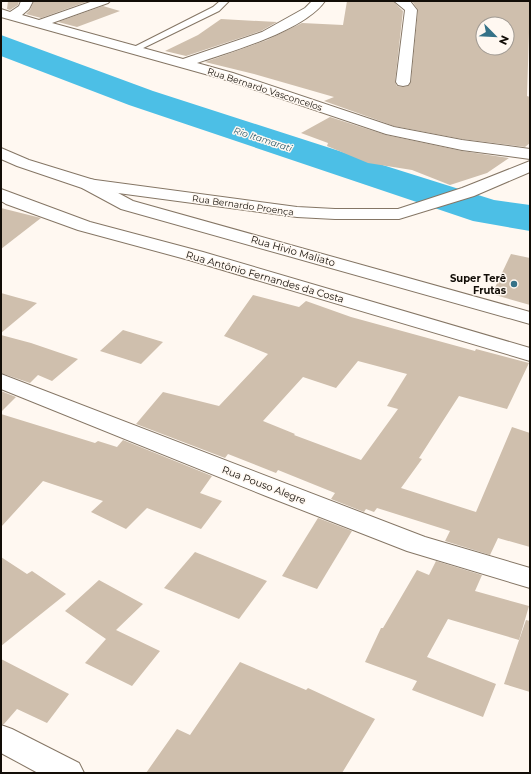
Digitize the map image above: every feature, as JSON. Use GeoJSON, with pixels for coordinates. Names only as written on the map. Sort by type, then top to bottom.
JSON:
{"type":"FeatureCollection","features":[{"type":"Feature","properties":{"kind":"street"},"geometry":{"type":"LineString","coordinates":[[6,15],[24,8],[27,5],[27,1]]}},
{"type":"Feature","properties":{"kind":"street"},"geometry":{"type":"LineString","coordinates":[[38,24],[104,1]]}},
{"type":"Feature","properties":{"kind":"street"},"geometry":{"type":"LineString","coordinates":[[185,63],[266,35],[309,11],[320,1]]}},
{"type":"Feature","properties":{"kind":"street"},"geometry":{"type":"LineString","coordinates":[[400,1],[410,7],[411,10],[402,82]]}},
{"type":"Feature","properties":{"kind":"street","name":"Rua Bernardo Vasconcelos"},"geometry":{"type":"LineString","coordinates":[[6,15],[185,63],[269,89],[391,130],[462,145],[530,154]]}},
{"type":"Feature","properties":{"kind":"street","name":"Rua Hivio Maliato"},"geometry":{"type":"LineString","coordinates":[[1,153],[59,175],[88,184],[127,205],[530,318]]}},
{"type":"Feature","properties":{"kind":"street","name":"Rua Bernardo Proença"},"geometry":{"type":"LineString","coordinates":[[88,184],[297,212],[335,214],[399,214],[468,192],[530,166]]}},
{"type":"Feature","properties":{"kind":"street","name":"Rua Antônio Fernandes da Costa"},"geometry":{"type":"LineString","coordinates":[[1,194],[12,200],[84,226],[196,256],[530,356]]}},
{"type":"Feature","properties":{"kind":"street","name":"Rua Pouso Alegre"},"geometry":{"type":"LineString","coordinates":[[1,381],[275,490],[416,544],[530,578]]}},
{"type":"Feature","properties":{"kind":"street"},"geometry":{"type":"LineString","coordinates":[[1,738],[68,773]]}},
{"type":"Feature","properties":{"kind":"lane"},"geometry":{"type":"LineString","coordinates":[[132,50],[216,9],[225,1]]}},
{"type":"Feature","properties":{"kind":"building"},"geometry":{"type":"Polygon","coordinates":[[[8,1],[19,1],[18,5],[10,10],[7,9],[8,1]]]}},
{"type":"Feature","properties":{"kind":"building"},"geometry":{"type":"Polygon","coordinates":[[[34,1],[86,2],[41,18],[26,14],[30,10],[34,1]]]}},
{"type":"Feature","properties":{"kind":"building"},"geometry":{"type":"Polygon","coordinates":[[[347,1],[393,1],[403,11],[395,82],[397,86],[403,87],[408,86],[411,82],[418,10],[412,1],[530,1],[527,96],[530,97],[530,143],[525,147],[462,139],[394,126],[324,101],[334,97],[254,74],[205,62],[267,40],[302,23],[343,25],[347,1]]]}},
{"type":"Feature","properties":{"kind":"building"},"geometry":{"type":"Polygon","coordinates":[[[103,6],[120,11],[77,27],[58,22],[103,6]]]}},
{"type":"Feature","properties":{"kind":"building"},"geometry":{"type":"Polygon","coordinates":[[[221,19],[277,22],[261,31],[186,56],[165,51],[198,35],[221,19]]]}},
{"type":"Feature","properties":{"kind":"building"},"geometry":{"type":"Polygon","coordinates":[[[330,117],[386,135],[462,151],[509,158],[487,173],[450,185],[412,170],[368,163],[327,146],[328,143],[301,133],[330,117]]]}},
{"type":"Feature","properties":{"kind":"building"},"geometry":{"type":"Polygon","coordinates":[[[1,208],[41,218],[1,249],[1,208]]]}},
{"type":"Feature","properties":{"kind":"building","name":"Super Terê Frutas"},"geometry":{"type":"Polygon","coordinates":[[[511,254],[530,258],[530,305],[492,294],[511,254]]]}},
{"type":"Feature","properties":{"kind":"building"},"geometry":{"type":"Polygon","coordinates":[[[1,293],[37,303],[1,333],[1,293]]]}},
{"type":"Feature","properties":{"kind":"building"},"geometry":{"type":"Polygon","coordinates":[[[253,295],[299,307],[306,301],[351,317],[475,351],[476,349],[529,363],[507,409],[459,396],[419,458],[422,459],[401,488],[476,512],[512,427],[530,433],[530,547],[498,538],[490,555],[445,541],[450,531],[377,508],[374,512],[366,509],[364,512],[331,499],[335,493],[278,470],[276,473],[228,454],[225,458],[136,424],[163,392],[219,406],[268,354],[224,336],[253,295]],[[358,361],[336,388],[303,377],[263,421],[295,434],[294,435],[361,460],[398,409],[387,406],[407,374],[358,361]]]}},
{"type":"Feature","properties":{"kind":"building"},"geometry":{"type":"Polygon","coordinates":[[[123,330],[163,342],[141,364],[100,351],[123,330]]]}},
{"type":"Feature","properties":{"kind":"building"},"geometry":{"type":"Polygon","coordinates":[[[1,335],[31,343],[78,359],[52,381],[38,375],[30,383],[1,373],[1,335]]]}},
{"type":"Feature","properties":{"kind":"building"},"geometry":{"type":"Polygon","coordinates":[[[1,391],[16,397],[1,412],[1,391]]]}},
{"type":"Feature","properties":{"kind":"building"},"geometry":{"type":"Polygon","coordinates":[[[1,414],[95,443],[98,441],[117,447],[123,440],[212,476],[200,493],[222,501],[201,529],[147,508],[126,529],[91,512],[103,501],[43,481],[1,527],[1,414]]]}},
{"type":"Feature","properties":{"kind":"building"},"geometry":{"type":"Polygon","coordinates":[[[318,518],[352,531],[317,589],[282,576],[318,518]]]}},
{"type":"Feature","properties":{"kind":"building"},"geometry":{"type":"Polygon","coordinates":[[[195,552],[267,581],[239,619],[164,588],[195,552]]]}},
{"type":"Feature","properties":{"kind":"building"},"geometry":{"type":"Polygon","coordinates":[[[1,557],[27,574],[32,571],[66,594],[1,646],[1,557]]]}},
{"type":"Feature","properties":{"kind":"building"},"geometry":{"type":"Polygon","coordinates":[[[436,561],[482,575],[475,591],[529,606],[519,640],[448,619],[427,657],[496,684],[483,717],[412,690],[417,681],[365,662],[381,628],[383,628],[417,570],[429,575],[436,561]]]}},
{"type":"Feature","properties":{"kind":"building"},"geometry":{"type":"Polygon","coordinates":[[[99,580],[143,604],[116,630],[160,651],[132,686],[85,663],[106,639],[65,611],[99,580]]]}},
{"type":"Feature","properties":{"kind":"building"},"geometry":{"type":"Polygon","coordinates":[[[526,620],[530,621],[530,692],[504,684],[526,620]]]}},
{"type":"Feature","properties":{"kind":"building"},"geometry":{"type":"Polygon","coordinates":[[[1,659],[69,694],[47,723],[17,709],[4,724],[1,724],[1,659]]]}},
{"type":"Feature","properties":{"kind":"building"},"geometry":{"type":"Polygon","coordinates":[[[240,662],[306,690],[308,688],[375,719],[342,773],[146,773],[177,729],[190,735],[240,662]]]}},
{"type":"Feature","properties":{"kind":"waterway","name":"Rio Itamarati"},"geometry":{"type":"LineString","coordinates":[[1,45],[141,98],[375,176],[488,212],[530,218]]}},
{"type":"Feature","properties":{"kind":"place","name":"Super Terê Frutas"},"geometry":{"type":"Point","coordinates":[514,284]}}]}
